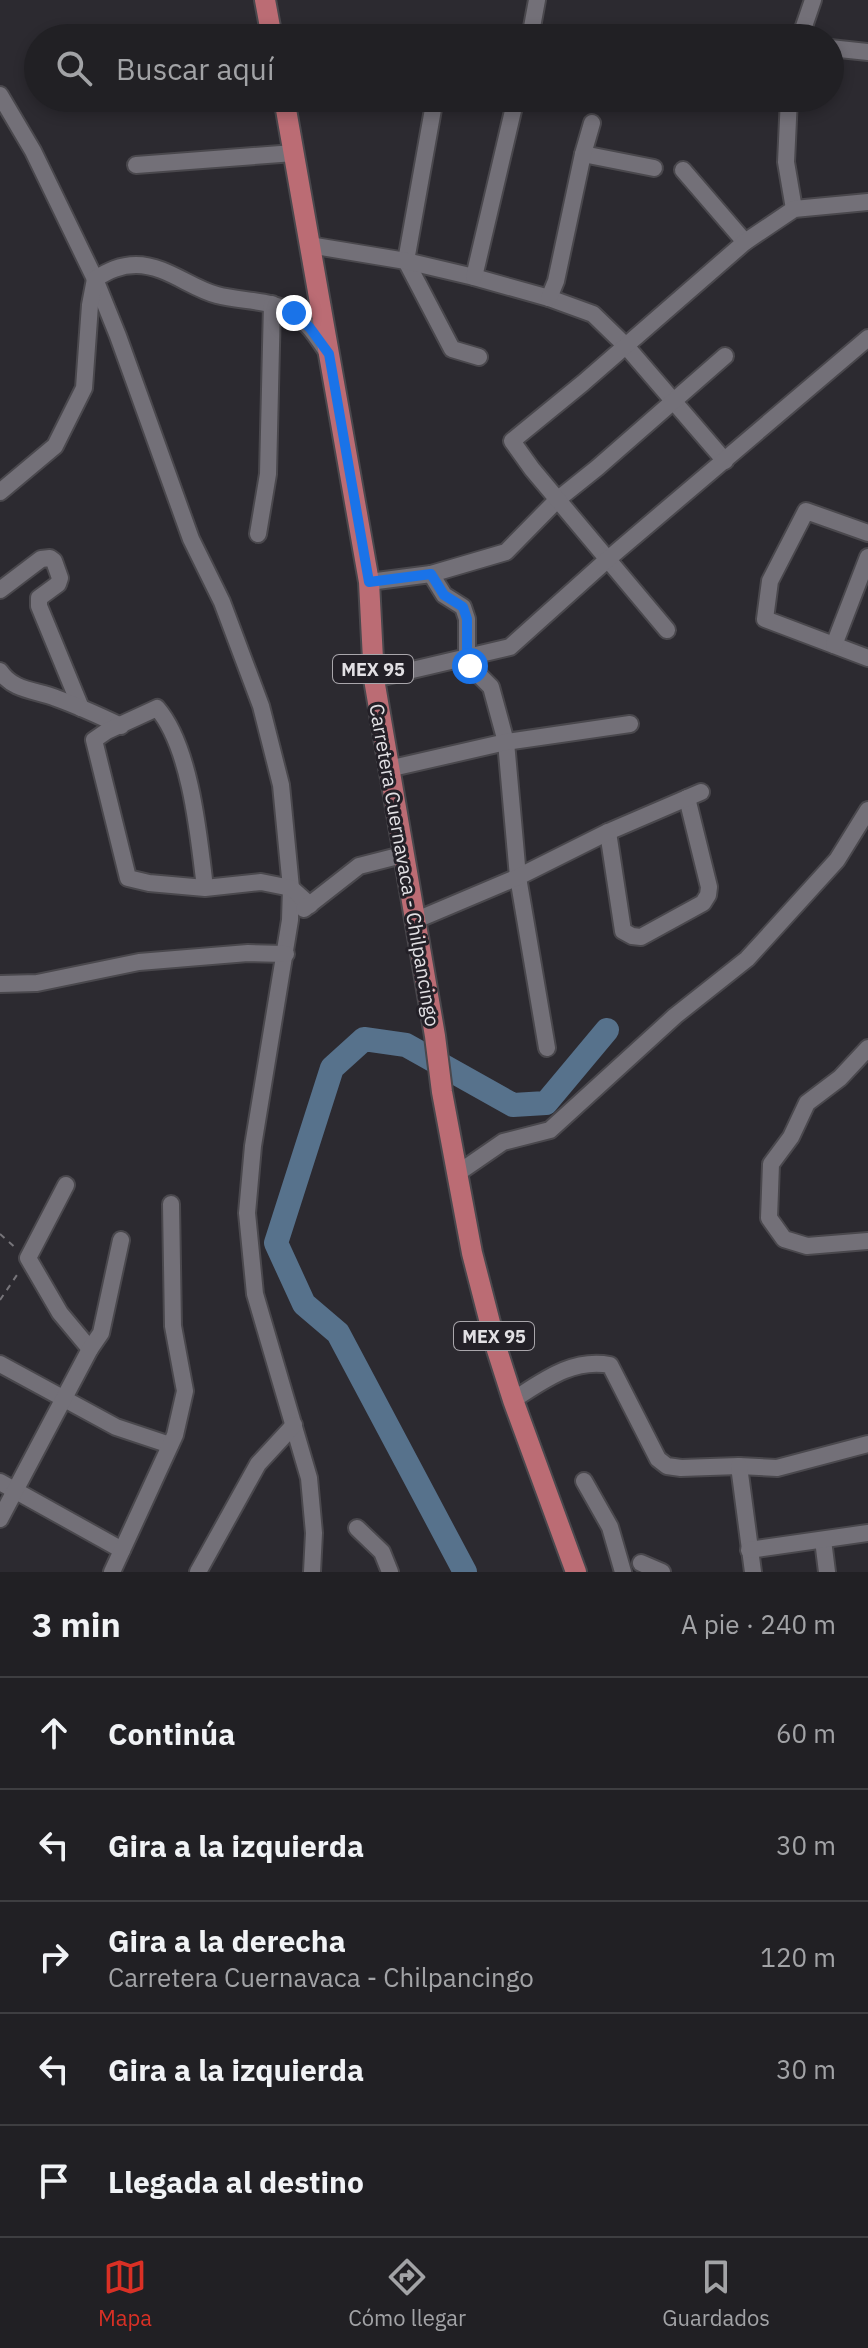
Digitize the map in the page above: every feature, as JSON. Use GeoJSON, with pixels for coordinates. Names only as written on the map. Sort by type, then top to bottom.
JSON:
{"type":"FeatureCollection","features":[{"type":"Feature","properties":{"kind":"main road"},"geometry":{"type":"LineString","coordinates":[[265,0],[269,24]]}},
{"type":"Feature","properties":{"kind":"main road","name":"Carretera Cuernavaca - Chilpancingo"},"geometry":{"type":"LineString","coordinates":[[287,112],[369,582],[374,679],[442,1092],[472,1253],[513,1400],[576,1572]]}},
{"type":"Feature","properties":{"kind":"street"},"geometry":{"type":"LineString","coordinates":[[533,24],[537,0]]}},
{"type":"Feature","properties":{"kind":"street"},"geometry":{"type":"LineString","coordinates":[[805,24],[813,0]]}},
{"type":"Feature","properties":{"kind":"street"},"geometry":{"type":"LineString","coordinates":[[844,49],[868,52]]}},
{"type":"Feature","properties":{"kind":"street"},"geometry":{"type":"LineString","coordinates":[[0,95],[33,151],[95,279],[191,539],[222,602],[261,706],[281,785],[291,888],[290,920],[253,1146],[247,1213],[255,1294],[309,1478],[314,1533],[312,1572]]}},
{"type":"Feature","properties":{"kind":"street"},"geometry":{"type":"LineString","coordinates":[[433,112],[406,261],[452,349],[479,357]]}},
{"type":"Feature","properties":{"kind":"street"},"geometry":{"type":"LineString","coordinates":[[474,277],[513,112]]}},
{"type":"Feature","properties":{"kind":"street"},"geometry":{"type":"LineString","coordinates":[[788,112],[786,162],[794,209]]}},
{"type":"Feature","properties":{"kind":"street"},"geometry":{"type":"LineString","coordinates":[[549,298],[556,281],[592,123]]}},
{"type":"Feature","properties":{"kind":"street"},"geometry":{"type":"LineString","coordinates":[[136,165],[294,153]]}},
{"type":"Feature","properties":{"kind":"street"},"geometry":{"type":"LineString","coordinates":[[583,154],[654,168]]}},
{"type":"Feature","properties":{"kind":"street"},"geometry":{"type":"LineString","coordinates":[[683,170],[745,242]]}},
{"type":"Feature","properties":{"kind":"street"},"geometry":{"type":"LineString","coordinates":[[667,630],[557,500],[512,441],[745,242],[794,209],[868,202]]}},
{"type":"Feature","properties":{"kind":"street"},"geometry":{"type":"LineString","coordinates":[[311,253],[406,261],[549,298],[593,314],[626,346],[725,461]]}},
{"type":"Feature","properties":{"kind":"street"},"geometry":{"type":"LineString","coordinates":[[0,492],[55,446],[84,388],[95,279],[114,268],[138,265],[175,275],[215,295],[272,304],[294,313],[310,328],[329,354]]}},
{"type":"Feature","properties":{"kind":"street"},"geometry":{"type":"LineString","coordinates":[[258,534],[268,474],[272,304]]}},
{"type":"Feature","properties":{"kind":"street"},"geometry":{"type":"LineString","coordinates":[[374,679],[510,647],[608,559],[868,338]]}},
{"type":"Feature","properties":{"kind":"street"},"geometry":{"type":"LineString","coordinates":[[369,582],[431,574],[506,552],[557,500],[725,356]]}},
{"type":"Feature","properties":{"kind":"street"},"geometry":{"type":"LineString","coordinates":[[868,533],[806,511],[770,581],[765,619],[868,658]]}},
{"type":"Feature","properties":{"kind":"street"},"geometry":{"type":"LineString","coordinates":[[834,645],[868,557]]}},
{"type":"Feature","properties":{"kind":"street"},"geometry":{"type":"LineString","coordinates":[[0,590],[41,559],[54,561],[60,578],[58,584],[39,598],[39,606],[81,708]]}},
{"type":"Feature","properties":{"kind":"street"},"geometry":{"type":"LineString","coordinates":[[431,574],[444,595],[463,607],[467,619],[467,657],[470,666],[491,687],[506,742],[518,877],[547,1048]]}},
{"type":"Feature","properties":{"kind":"street"},"geometry":{"type":"LineString","coordinates":[[0,671],[24,689],[53,696],[121,726]]}},
{"type":"Feature","properties":{"kind":"street"},"geometry":{"type":"LineString","coordinates":[[205,888],[191,794],[177,744],[166,718],[157,708],[94,740],[128,878],[205,888],[261,882],[291,888],[310,905]]}},
{"type":"Feature","properties":{"kind":"street"},"geometry":{"type":"LineString","coordinates":[[388,769],[506,742],[630,724]]}},
{"type":"Feature","properties":{"kind":"street"},"geometry":{"type":"LineString","coordinates":[[414,921],[518,877],[608,832],[694,795],[709,887],[703,903],[641,937],[623,931],[608,832]]}},
{"type":"Feature","properties":{"kind":"street"},"geometry":{"type":"LineString","coordinates":[[458,1173],[503,1142],[550,1130],[675,1016],[747,959],[837,860],[868,810]]}},
{"type":"Feature","properties":{"kind":"street"},"geometry":{"type":"LineString","coordinates":[[290,920],[359,866],[402,855]]}},
{"type":"Feature","properties":{"kind":"street"},"geometry":{"type":"LineString","coordinates":[[0,984],[50,981],[139,962],[248,953],[286,954]]}},
{"type":"Feature","properties":{"kind":"street"},"geometry":{"type":"LineString","coordinates":[[868,1048],[840,1078],[807,1103],[791,1137],[771,1164],[769,1218],[784,1239],[807,1246],[868,1241]]}},
{"type":"Feature","properties":{"kind":"street"},"geometry":{"type":"LineString","coordinates":[[66,1185],[28,1258],[60,1313],[90,1349]]}},
{"type":"Feature","properties":{"kind":"street"},"geometry":{"type":"LineString","coordinates":[[112,1572],[175,1435],[185,1391],[173,1326],[171,1204]]}},
{"type":"Feature","properties":{"kind":"street"},"geometry":{"type":"LineString","coordinates":[[0,1519],[101,1333],[121,1240]]}},
{"type":"Feature","properties":{"kind":"street"},"geometry":{"type":"LineString","coordinates":[[513,1400],[560,1370],[595,1363],[610,1365],[658,1459],[667,1466],[681,1468],[777,1468],[868,1444]]}},
{"type":"Feature","properties":{"kind":"street"},"geometry":{"type":"LineString","coordinates":[[0,1364],[116,1427],[170,1445]]}},
{"type":"Feature","properties":{"kind":"street"},"geometry":{"type":"LineString","coordinates":[[198,1572],[258,1464],[294,1425]]}},
{"type":"Feature","properties":{"kind":"street"},"geometry":{"type":"LineString","coordinates":[[739,1466],[753,1572]]}},
{"type":"Feature","properties":{"kind":"street"},"geometry":{"type":"LineString","coordinates":[[584,1481],[610,1527],[623,1572]]}},
{"type":"Feature","properties":{"kind":"street"},"geometry":{"type":"LineString","coordinates":[[0,1482],[122,1550]]}},
{"type":"Feature","properties":{"kind":"street"},"geometry":{"type":"LineString","coordinates":[[357,1528],[382,1552],[390,1572]]}},
{"type":"Feature","properties":{"kind":"street"},"geometry":{"type":"LineString","coordinates":[[749,1550],[868,1533]]}},
{"type":"Feature","properties":{"kind":"street"},"geometry":{"type":"LineString","coordinates":[[823,1540],[827,1572]]}},
{"type":"Feature","properties":{"kind":"street"},"geometry":{"type":"LineString","coordinates":[[643,1572],[641,1563],[662,1572]]}},
{"type":"Feature","properties":{"kind":"path"},"geometry":{"type":"LineString","coordinates":[[0,1234],[28,1258],[0,1300]]}},
{"type":"Feature","properties":{"kind":"waterway"},"geometry":{"type":"LineString","coordinates":[[465,1572],[338,1333],[304,1304],[276,1243],[332,1068],[364,1039],[406,1045],[513,1105],[546,1103],[607,1030]]}},
{"type":"Feature","properties":{"kind":"route"},"geometry":{"type":"LineString","coordinates":[[294,313],[310,328],[329,354],[369,582],[431,574],[444,595],[463,607],[467,619],[467,657],[470,666]]}}]}
